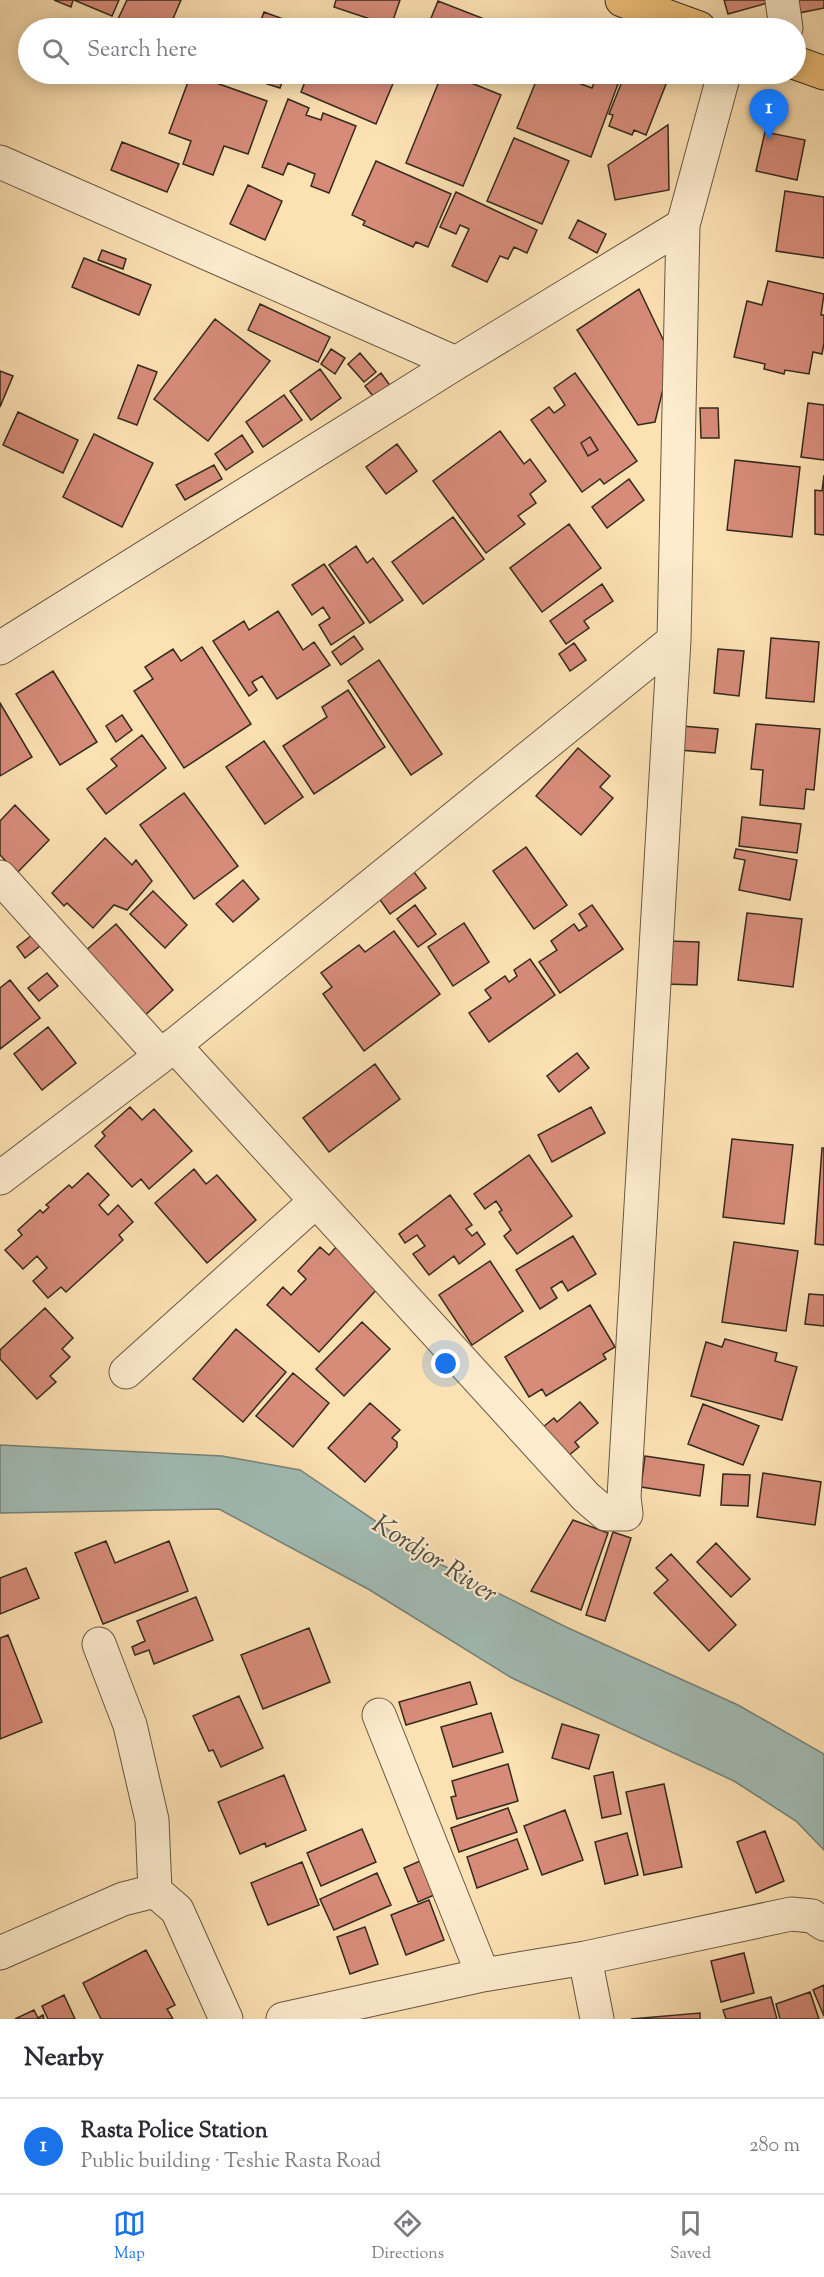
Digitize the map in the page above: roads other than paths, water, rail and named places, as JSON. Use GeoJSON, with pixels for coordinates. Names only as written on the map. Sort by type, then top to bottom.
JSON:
{"type":"FeatureCollection","features":[{"type":"Feature","properties":{"kind":"main road"},"geometry":{"type":"LineString","coordinates":[[622,0],[672,18]]}},
{"type":"Feature","properties":{"kind":"main road"},"geometry":{"type":"LineString","coordinates":[[806,67],[824,73]]}},
{"type":"Feature","properties":{"kind":"street"},"geometry":{"type":"LineString","coordinates":[[782,0],[785,18]]}},
{"type":"Feature","properties":{"kind":"street"},"geometry":{"type":"LineString","coordinates":[[0,877],[316,1201],[586,1497],[606,1514],[626,1514],[625,1486],[674,640],[683,225],[721,84]]}},
{"type":"Feature","properties":{"kind":"street"},"geometry":{"type":"LineString","coordinates":[[0,162],[456,363]]}},
{"type":"Feature","properties":{"kind":"street"},"geometry":{"type":"LineString","coordinates":[[0,648],[456,363],[683,225]]}},
{"type":"Feature","properties":{"kind":"street"},"geometry":{"type":"LineString","coordinates":[[0,1178],[167,1050],[674,640]]}},
{"type":"Feature","properties":{"kind":"street"},"geometry":{"type":"LineString","coordinates":[[126,1372],[316,1201]]}},
{"type":"Feature","properties":{"kind":"street"},"geometry":{"type":"LineString","coordinates":[[99,1644],[130,1725],[152,1820],[155,1891],[177,1910],[226,2019]]}},
{"type":"Feature","properties":{"kind":"street"},"geometry":{"type":"LineString","coordinates":[[379,1715],[483,1976]]}},
{"type":"Feature","properties":{"kind":"street"},"geometry":{"type":"LineString","coordinates":[[0,1953],[123,1899],[155,1891]]}},
{"type":"Feature","properties":{"kind":"street"},"geometry":{"type":"LineString","coordinates":[[283,2019],[790,1914],[812,1916],[824,1924]]}},
{"type":"Feature","properties":{"kind":"street"},"geometry":{"type":"LineString","coordinates":[[585,1958],[597,2019]]}},
{"type":"Feature","properties":{"kind":"water"},"geometry":{"type":"Polygon","coordinates":[[[0,1445],[222,1456],[300,1470],[436,1562],[566,1627],[738,1705],[824,1754],[824,1850],[796,1821],[734,1781],[512,1678],[368,1589],[219,1509],[0,1513],[0,1445]]]}},
{"type":"Feature","properties":{"kind":"place","name":"Rasta Police Station"},"geometry":{"type":"Point","coordinates":[769,139]}},
{"type":"Feature","properties":{"kind":"water label","name":"Kordjor River"},"geometry":{"type":"Point","coordinates":[434,1560]}}]}
